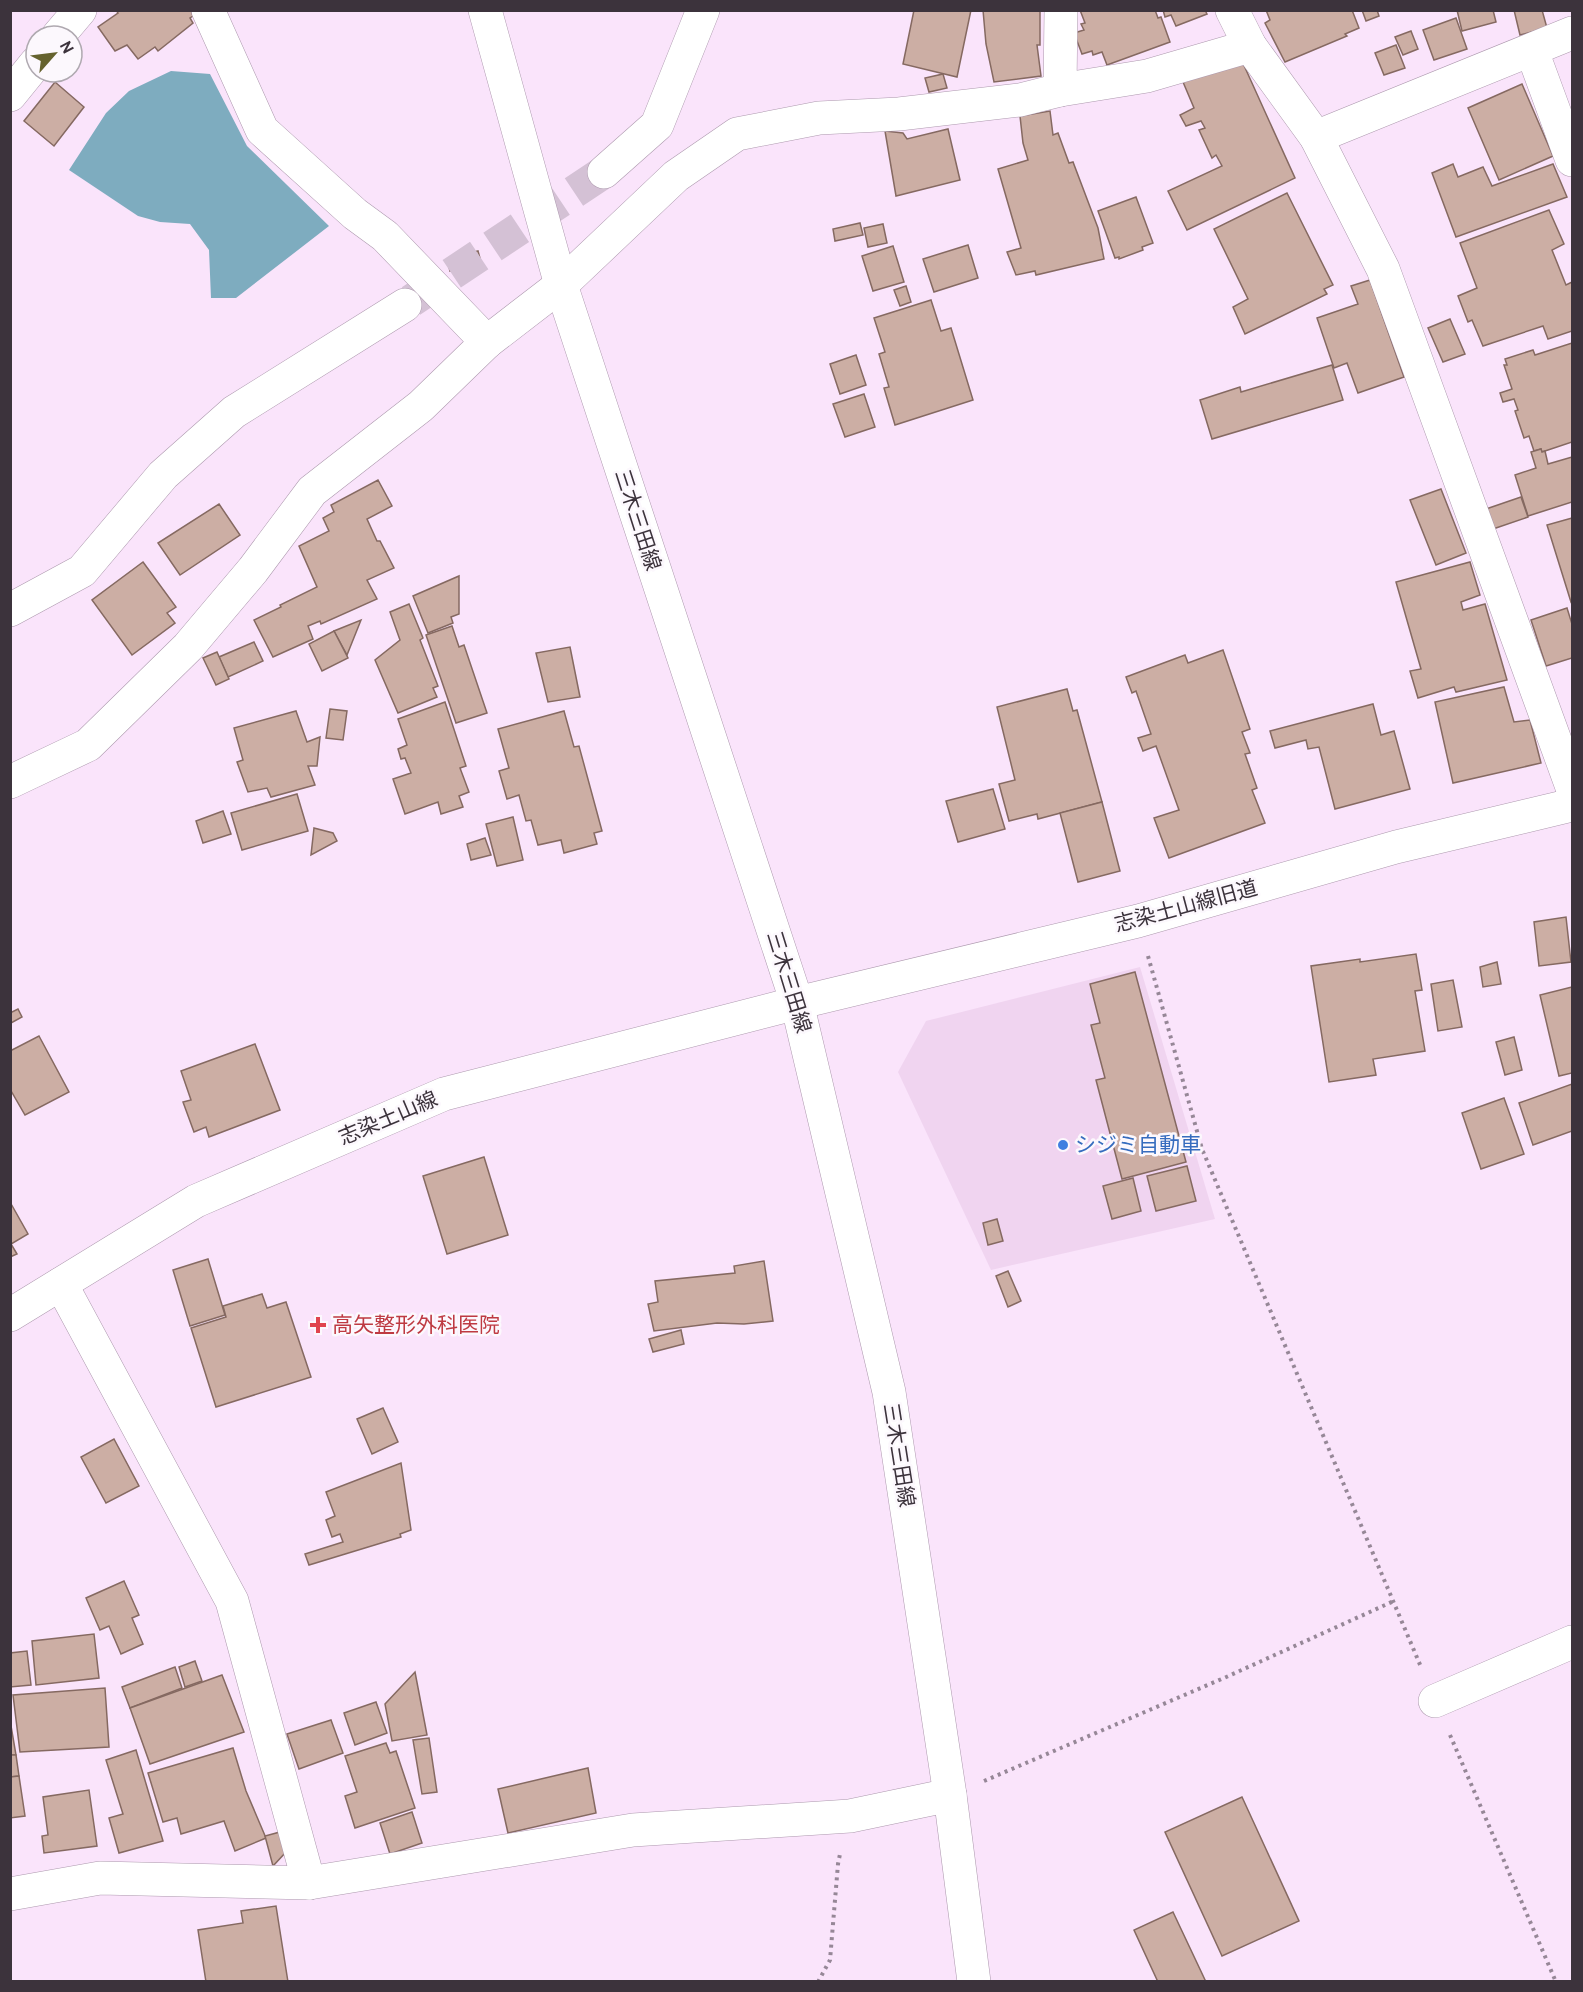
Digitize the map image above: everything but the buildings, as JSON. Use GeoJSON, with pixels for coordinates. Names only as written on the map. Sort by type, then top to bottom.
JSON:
{"type":"FeatureCollection","features":[{"type":"Feature","properties":{"kind":"street"},"geometry":{"type":"LineString","coordinates":[[68,24],[80,10]]}},
{"type":"Feature","properties":{"kind":"street"},"geometry":{"type":"LineString","coordinates":[[208,10],[261,130],[356,214],[385,236],[487,342]]}},
{"type":"Feature","properties":{"kind":"street","name":"三木三田線"},"geometry":{"type":"LineString","coordinates":[[485,10],[561,285],[797,1003],[889,1392],[950,1795],[974,1982]]}},
{"type":"Feature","properties":{"kind":"street"},"geometry":{"type":"LineString","coordinates":[[604,172],[657,125],[704,10]]}},
{"type":"Feature","properties":{"kind":"street"},"geometry":{"type":"LineString","coordinates":[[1060,10],[1060,90]]}},
{"type":"Feature","properties":{"kind":"street"},"geometry":{"type":"LineString","coordinates":[[1232,10],[1250,46],[1316,137],[1383,269],[1572,787]]}},
{"type":"Feature","properties":{"kind":"street"},"geometry":{"type":"LineString","coordinates":[[1316,137],[1572,33]]}},
{"type":"Feature","properties":{"kind":"street"},"geometry":{"type":"LineString","coordinates":[[10,783],[88,745],[188,647],[254,570],[312,491],[421,406],[487,342],[561,285],[676,176],[737,134],[819,118],[899,114],[1020,100],[1060,90],[1147,76],[1250,46]]}},
{"type":"Feature","properties":{"kind":"street"},"geometry":{"type":"LineString","coordinates":[[1532,51],[1572,160]]}},
{"type":"Feature","properties":{"kind":"street"},"geometry":{"type":"LineString","coordinates":[[10,95],[24,78]]}},
{"type":"Feature","properties":{"kind":"street"},"geometry":{"type":"LineString","coordinates":[[10,610],[82,571],[163,476],[234,412],[405,305]]}},
{"type":"Feature","properties":{"kind":"street","name":"志染土山線旧道"},"geometry":{"type":"LineString","coordinates":[[797,1003],[1138,921],[1396,847],[1572,805]]}},
{"type":"Feature","properties":{"kind":"street","name":"志染土山線"},"geometry":{"type":"LineString","coordinates":[[10,1315],[196,1201],[444,1094],[797,1003]]}},
{"type":"Feature","properties":{"kind":"street"},"geometry":{"type":"LineString","coordinates":[[62,1284],[232,1601],[309,1883]]}},
{"type":"Feature","properties":{"kind":"street"},"geometry":{"type":"LineString","coordinates":[[1435,1701],[1572,1642]]}},
{"type":"Feature","properties":{"kind":"street"},"geometry":{"type":"LineString","coordinates":[[10,1894],[100,1878],[309,1883],[633,1830],[850,1816],[950,1795]]}},
{"type":"Feature","properties":{"kind":"path"},"geometry":{"type":"LineString","coordinates":[[1138,921],[1202,1149],[1556,1982]]}},
{"type":"Feature","properties":{"kind":"path"},"geometry":{"type":"LineString","coordinates":[[950,1795],[1224,1678],[1394,1601]]}},
{"type":"Feature","properties":{"kind":"path"},"geometry":{"type":"LineString","coordinates":[[818,1982],[830,1960],[838,1864],[850,1816]]}},
{"type":"Feature","properties":{"kind":"shaded area","name":"シジミ自動車"},"geometry":{"type":"Polygon","coordinates":[[[1140,967],[1215,1219],[991,1270],[898,1072],[926,1021],[1140,967]]]}},
{"type":"Feature","properties":{"kind":"water"},"geometry":{"type":"Polygon","coordinates":[[[171,71],[210,74],[247,146],[329,226],[236,298],[211,298],[209,250],[190,224],[160,222],[138,216],[69,170],[106,113],[129,91],[171,71]]]}},
{"type":"Feature","properties":{"kind":"tunnel"},"geometry":{"type":"LineString","coordinates":[[411,301],[604,172]]}},
{"type":"Feature","properties":{"kind":"place","name":"シジミ自動車"},"geometry":{"type":"Point","coordinates":[1063,1145]}},
{"type":"Feature","properties":{"kind":"place","name":"高矢整形外科医院"},"geometry":{"type":"Point","coordinates":[318,1325]}}]}
